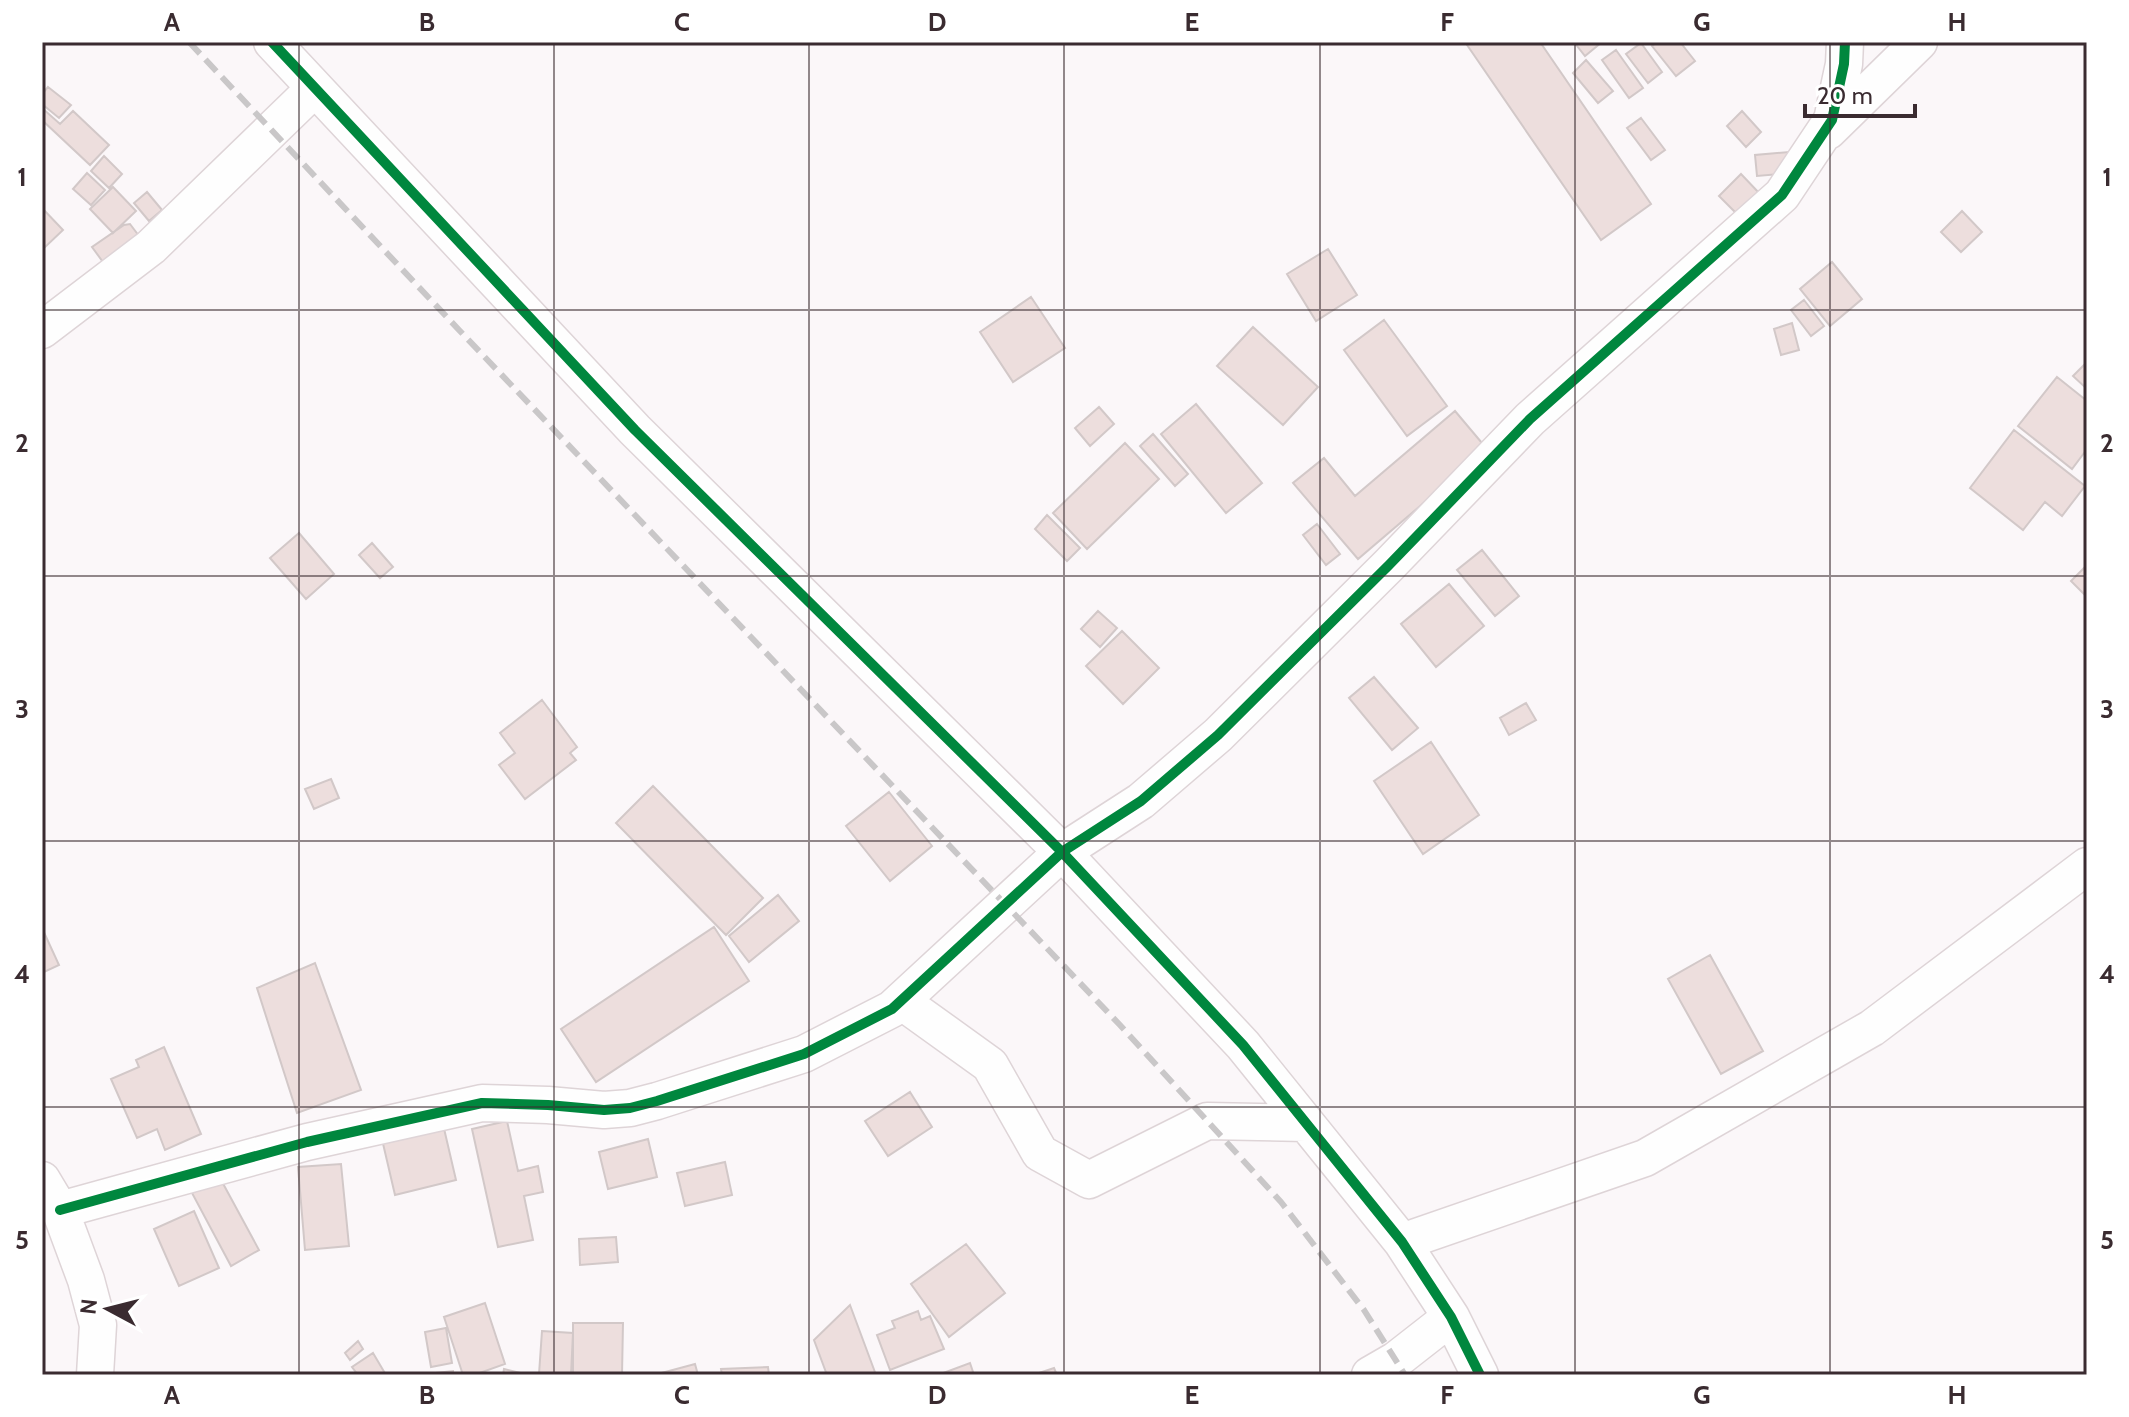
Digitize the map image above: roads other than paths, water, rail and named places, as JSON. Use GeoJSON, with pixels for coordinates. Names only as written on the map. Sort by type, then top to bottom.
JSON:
{"type":"FeatureCollection","features":[{"type":"Feature","properties":{"kind":"street"},"geometry":{"type":"LineString","coordinates":[[272,42],[635,430],[1062,852],[1243,1045],[1402,1242],[1451,1317],[1480,1375]]}},
{"type":"Feature","properties":{"kind":"street"},"geometry":{"type":"LineString","coordinates":[[95,1375],[98,1325],[86,1280],[51,1195],[482,1103],[604,1110],[643,1105],[804,1054],[892,1009],[1062,852],[1141,801],[1218,735],[1530,419],[1782,195],[1832,120],[1844,64],[1845,42]]}},
{"type":"Feature","properties":{"kind":"street"},"geometry":{"type":"LineString","coordinates":[[1821,137],[1919,42]]}},
{"type":"Feature","properties":{"kind":"street"},"geometry":{"type":"LineString","coordinates":[[42,330],[151,247],[315,88]]}},
{"type":"Feature","properties":{"kind":"street"},"geometry":{"type":"LineString","coordinates":[[1402,1242],[1645,1158],[1872,1028],[2087,866]]}},
{"type":"Feature","properties":{"kind":"street"},"geometry":{"type":"LineString","coordinates":[[901,1001],[990,1065],[1040,1153],[1089,1180],[1207,1121],[1306,1123]]}},
{"type":"Feature","properties":{"kind":"street"},"geometry":{"type":"LineString","coordinates":[[1370,1375],[1396,1360],[1451,1317]]}},
{"type":"Feature","properties":{"kind":"railway"},"geometry":{"type":"LineString","coordinates":[[189,42],[1119,1024],[1281,1202],[1364,1310],[1405,1375]]}}]}
